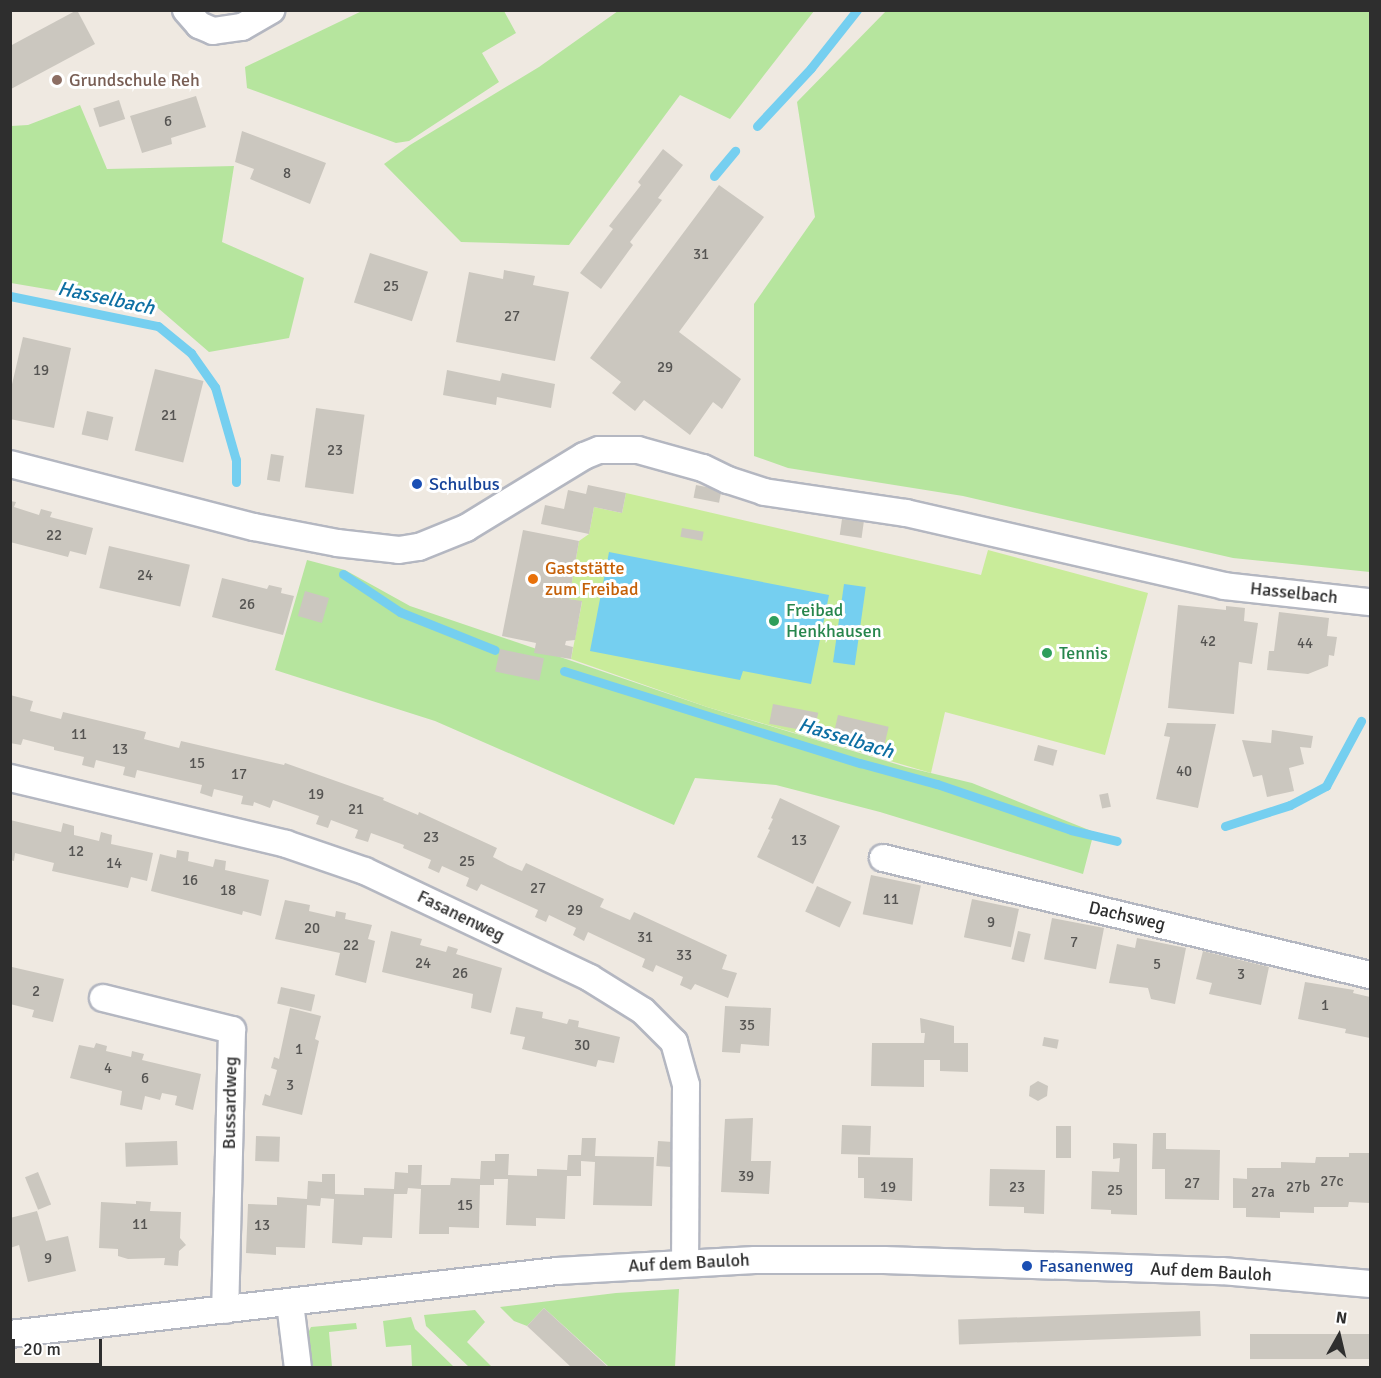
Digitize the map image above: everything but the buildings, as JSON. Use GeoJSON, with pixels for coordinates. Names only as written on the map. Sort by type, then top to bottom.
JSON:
{"type":"FeatureCollection","features":[{"type":"Feature","properties":{"kind":"street"},"geometry":{"type":"LineString","coordinates":[[186,10],[199,25],[213,31],[242,27],[272,10]]}},
{"type":"Feature","properties":{"kind":"street","name":"Hasselbach"},"geometry":{"type":"LineString","coordinates":[[10,464],[254,527],[337,543],[399,550],[419,548],[466,528],[584,456],[599,450],[638,450],[703,468],[728,480],[764,492],[906,513],[1224,586],[1371,602]]}},
{"type":"Feature","properties":{"kind":"street","name":"Fasanenweg"},"geometry":{"type":"LineString","coordinates":[[10,778],[286,844],[365,871],[590,978],[643,1011],[674,1042],[686,1085],[685,1263]]}},
{"type":"Feature","properties":{"kind":"street","name":"Dachsweg"},"geometry":{"type":"LineString","coordinates":[[883,858],[1371,975]]}},
{"type":"Feature","properties":{"kind":"street","name":"Bussardweg"},"geometry":{"type":"LineString","coordinates":[[102,998],[232,1030],[225,1310]]}},
{"type":"Feature","properties":{"kind":"street","name":"Auf dem Bauloh"},"geometry":{"type":"LineString","coordinates":[[10,1334],[546,1272],[685,1263],[884,1260],[1222,1271],[1371,1284]]}},
{"type":"Feature","properties":{"kind":"street"},"geometry":{"type":"LineString","coordinates":[[290,1303],[298,1368]]}},
{"type":"Feature","properties":{"kind":"green space"},"geometry":{"type":"Polygon","coordinates":[[[364,10],[504,11],[516,33],[482,53],[499,82],[409,141],[396,143],[247,88],[245,67],[364,10]]]}},
{"type":"Feature","properties":{"kind":"green space"},"geometry":{"type":"Polygon","coordinates":[[[618,11],[814,11],[730,119],[680,95],[569,245],[461,242],[384,164],[410,145],[539,67],[618,11]]]}},
{"type":"Feature","properties":{"kind":"green space"},"geometry":{"type":"Polygon","coordinates":[[[886,11],[1370,11],[1370,572],[1233,558],[963,496],[788,468],[754,456],[754,304],[815,217],[797,102],[886,11]]]}},
{"type":"Feature","properties":{"kind":"green space"},"geometry":{"type":"Polygon","coordinates":[[[80,105],[107,169],[234,166],[222,242],[304,278],[289,338],[209,352],[158,308],[11,283],[11,126],[28,125],[80,105]]]}},
{"type":"Feature","properties":{"kind":"green space","name":"Freibad Henkhausen"},"geometry":{"type":"Polygon","coordinates":[[[626,493],[981,575],[988,550],[1148,593],[1105,755],[945,712],[931,773],[707,707],[571,659],[582,602],[569,599],[579,541],[589,534],[594,507],[622,513],[626,493]]]}},
{"type":"Feature","properties":{"kind":"green space"},"geometry":{"type":"Polygon","coordinates":[[[307,560],[345,570],[410,606],[707,707],[906,767],[972,783],[1094,832],[1083,874],[880,812],[776,785],[695,778],[674,825],[435,721],[275,670],[307,560]]]}},
{"type":"Feature","properties":{"kind":"green space"},"geometry":{"type":"Polygon","coordinates":[[[679,1289],[675,1367],[609,1367],[544,1308],[527,1326],[514,1321],[500,1307],[616,1293],[679,1289]]]}},
{"type":"Feature","properties":{"kind":"green space"},"geometry":{"type":"Polygon","coordinates":[[[475,1310],[485,1322],[467,1342],[492,1367],[469,1367],[426,1326],[424,1315],[475,1310]]]}},
{"type":"Feature","properties":{"kind":"green space"},"geometry":{"type":"Polygon","coordinates":[[[411,1317],[415,1329],[454,1367],[412,1367],[411,1345],[386,1347],[383,1321],[411,1317]]]}},
{"type":"Feature","properties":{"kind":"green space"},"geometry":{"type":"Polygon","coordinates":[[[356,1323],[357,1329],[329,1332],[332,1367],[305,1367],[302,1345],[311,1327],[356,1323]]]}},
{"type":"Feature","properties":{"kind":"water"},"geometry":{"type":"Polygon","coordinates":[[[609,552],[829,595],[811,684],[743,671],[740,680],[590,651],[609,552]]]}},
{"type":"Feature","properties":{"kind":"water"},"geometry":{"type":"Polygon","coordinates":[[[844,584],[866,587],[855,665],[833,662],[844,584]]]}},
{"type":"Feature","properties":{"kind":"waterway"},"geometry":{"type":"LineString","coordinates":[[757,126],[811,68],[857,10]]}},
{"type":"Feature","properties":{"kind":"waterway"},"geometry":{"type":"LineString","coordinates":[[714,176],[735,151]]}},
{"type":"Feature","properties":{"kind":"waterway","name":"Hasselbach"},"geometry":{"type":"LineString","coordinates":[[10,296],[158,326],[191,353],[215,387],[236,460],[236,482]]}},
{"type":"Feature","properties":{"kind":"waterway","name":"Hasselbach"},"geometry":{"type":"LineString","coordinates":[[343,574],[400,612],[495,650]]}},
{"type":"Feature","properties":{"kind":"waterway","name":"Hasselbach"},"geometry":{"type":"LineString","coordinates":[[564,671],[860,763],[937,784],[1071,830],[1117,841]]}},
{"type":"Feature","properties":{"kind":"waterway","name":"Hasselbach"},"geometry":{"type":"LineString","coordinates":[[1225,826],[1290,805],[1326,786],[1361,721]]}},
{"type":"Feature","properties":{"kind":"place","name":"Grundschule Reh"},"geometry":{"type":"Point","coordinates":[57,80]}},
{"type":"Feature","properties":{"kind":"place","name":"Schulbus"},"geometry":{"type":"Point","coordinates":[417,484]}},
{"type":"Feature","properties":{"kind":"place","name":"Gaststätte zum Freibad"},"geometry":{"type":"Point","coordinates":[533,579]}},
{"type":"Feature","properties":{"kind":"place","name":"Freibad Henkhausen"},"geometry":{"type":"Point","coordinates":[774,621]}},
{"type":"Feature","properties":{"kind":"place","name":"Tennis"},"geometry":{"type":"Point","coordinates":[1047,653]}},
{"type":"Feature","properties":{"kind":"place","name":"Fasanenweg"},"geometry":{"type":"Point","coordinates":[1027,1266]}}]}
